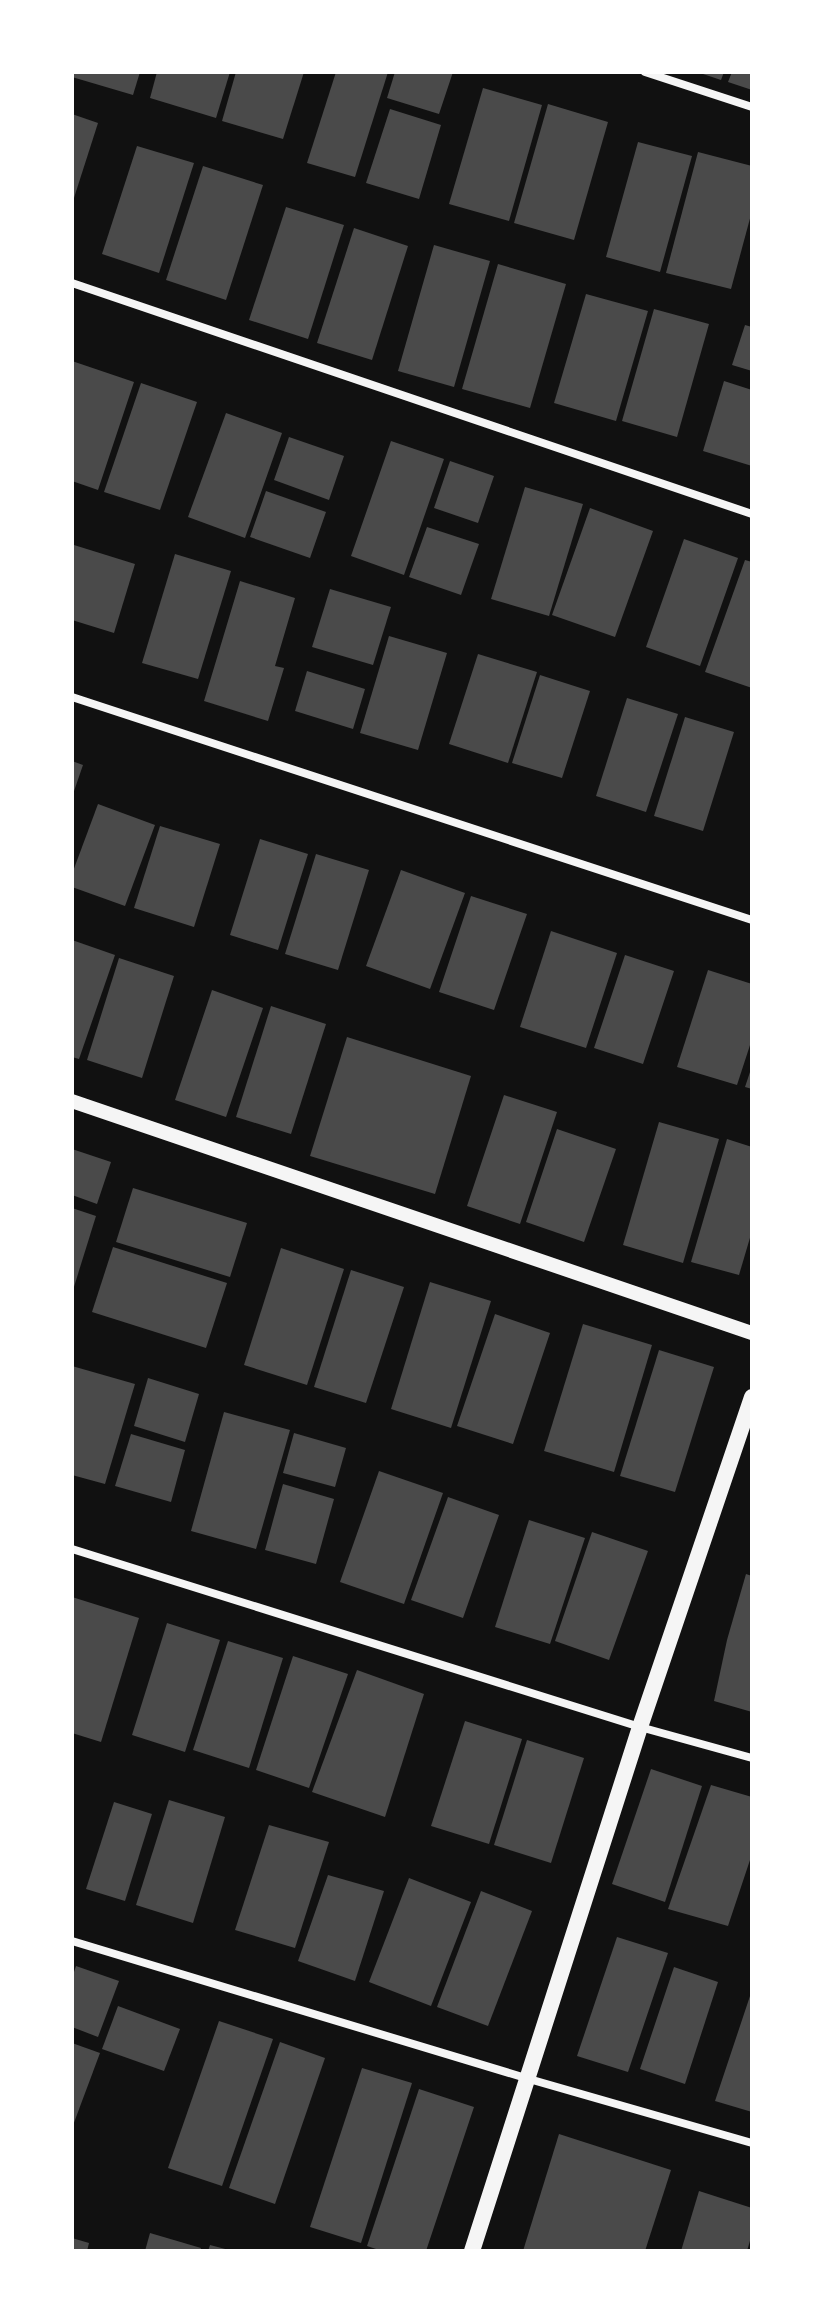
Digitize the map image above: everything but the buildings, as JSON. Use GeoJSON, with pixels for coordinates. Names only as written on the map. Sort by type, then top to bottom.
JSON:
{"type":"FeatureCollection","features":[{"type":"Feature","properties":{"kind":"main road"},"geometry":{"type":"LineString","coordinates":[[472,2251],[640,1727],[752,1397]]}},
{"type":"Feature","properties":{"kind":"street"},"geometry":{"type":"LineString","coordinates":[[645,72],[752,107]]}},
{"type":"Feature","properties":{"kind":"street"},"geometry":{"type":"LineString","coordinates":[[72,283],[752,514]]}},
{"type":"Feature","properties":{"kind":"street"},"geometry":{"type":"LineString","coordinates":[[72,697],[752,920]]}},
{"type":"Feature","properties":{"kind":"street"},"geometry":{"type":"LineString","coordinates":[[72,1101],[752,1333]]}},
{"type":"Feature","properties":{"kind":"street"},"geometry":{"type":"LineString","coordinates":[[72,1549],[640,1727],[752,1758]]}},
{"type":"Feature","properties":{"kind":"street"},"geometry":{"type":"LineString","coordinates":[[72,1941],[752,2143]]}}]}
